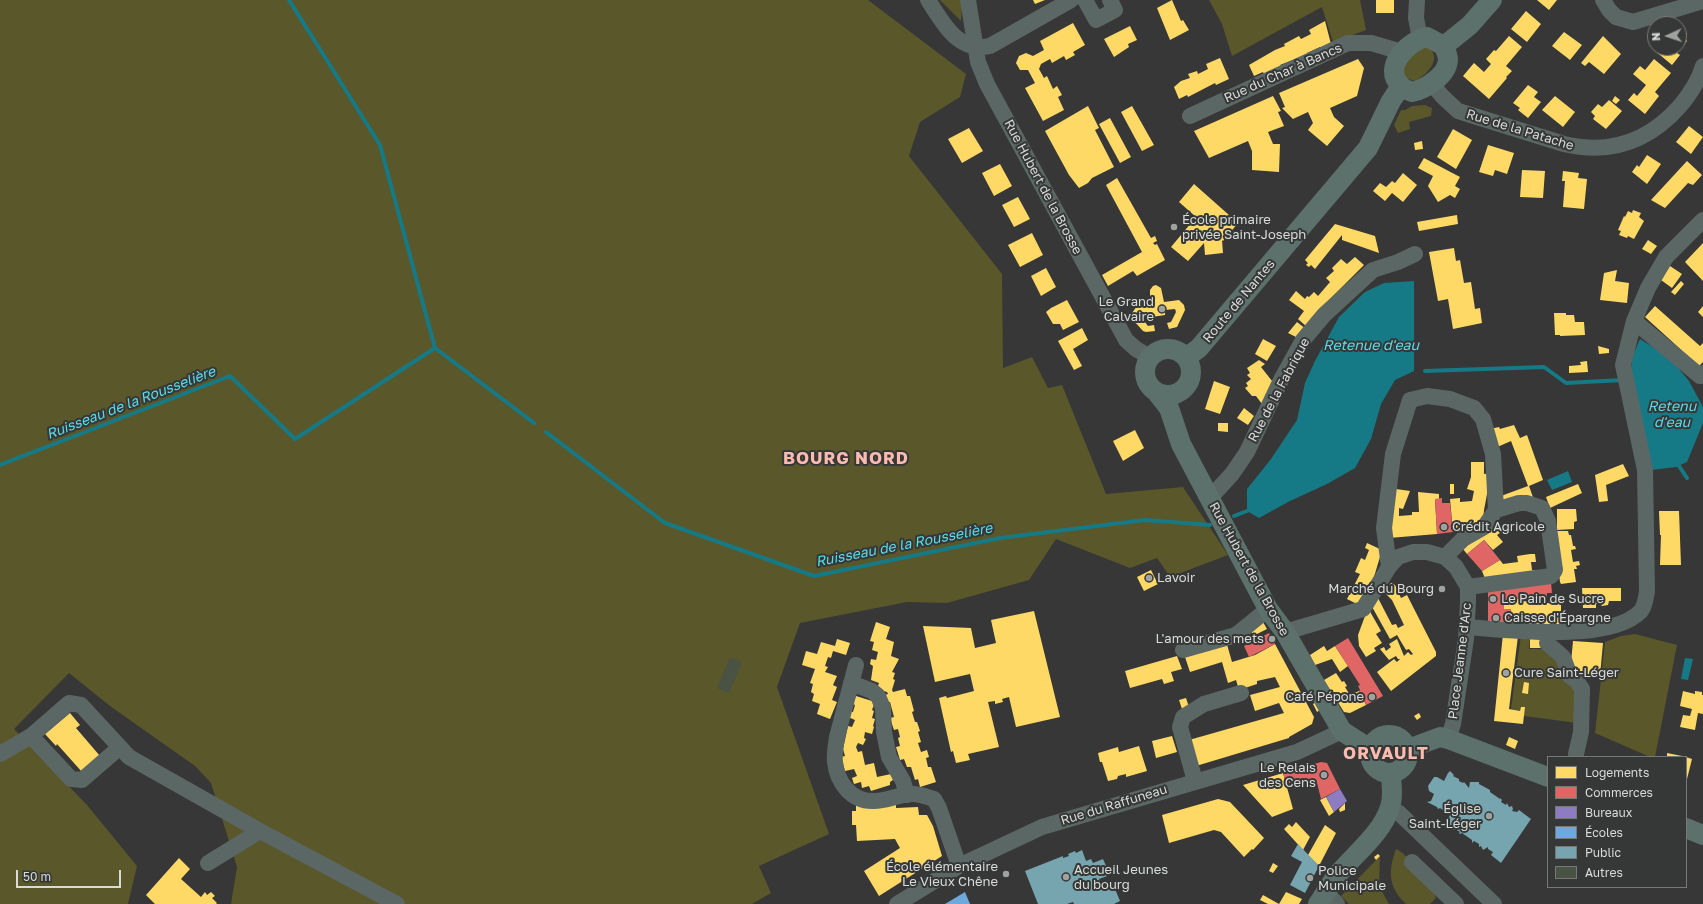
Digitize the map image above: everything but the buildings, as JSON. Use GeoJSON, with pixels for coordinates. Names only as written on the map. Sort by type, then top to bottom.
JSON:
{"type":"FeatureCollection","features":[{"type":"Feature","properties":{"kind":"main road"},"geometry":{"type":"LineString","coordinates":[[1444,46],[1470,25],[1492,0]]}},
{"type":"Feature","properties":{"kind":"main road"},"geometry":{"type":"LineString","coordinates":[[1427,37],[1444,46],[1448,59],[1443,72],[1432,84],[1423,90],[1412,92],[1401,86],[1396,80],[1394,71],[1395,64],[1402,52],[1420,39],[1427,37]]}},
{"type":"Feature","properties":{"kind":"main road","name":"Route de Nantes"},"geometry":{"type":"LineString","coordinates":[[1186,358],[1199,348],[1368,148],[1391,102],[1401,86]]}},
{"type":"Feature","properties":{"kind":"main road"},"geometry":{"type":"LineString","coordinates":[[1169,349],[1181,353],[1186,358],[1190,365],[1190,380],[1180,392],[1166,396],[1158,394],[1151,389],[1146,382],[1144,373],[1145,364],[1150,357],[1157,351],[1169,349]]}},
{"type":"Feature","properties":{"kind":"main road","name":"Rue Hubert de la Brosse"},"geometry":{"type":"LineString","coordinates":[[1175,424],[1179,407],[1180,392]]}},
{"type":"Feature","properties":{"kind":"main road","name":"Rue Hubert de la Brosse"},"geometry":{"type":"LineString","coordinates":[[1158,394],[1169,408],[1181,444],[1268,609],[1285,632],[1342,731]]}},
{"type":"Feature","properties":{"kind":"main road"},"geometry":{"type":"LineString","coordinates":[[1342,731],[1370,749]]}},
{"type":"Feature","properties":{"kind":"main road"},"geometry":{"type":"LineString","coordinates":[[1385,735],[1393,735],[1400,738],[1405,742],[1408,749],[1408,757],[1405,765],[1399,771],[1391,773],[1379,771],[1374,767],[1370,755],[1370,749],[1373,742],[1379,737],[1385,735]]}},
{"type":"Feature","properties":{"kind":"main road"},"geometry":{"type":"LineString","coordinates":[[1408,749],[1440,737],[1547,777]]}},
{"type":"Feature","properties":{"kind":"main road"},"geometry":{"type":"LineString","coordinates":[[1327,900],[1338,874],[1378,829],[1390,808],[1392,797],[1391,773]]}},
{"type":"Feature","properties":{"kind":"main road"},"geometry":{"type":"LineString","coordinates":[[1687,828],[1703,835]]}},
{"type":"Feature","properties":{"kind":"street"},"geometry":{"type":"LineString","coordinates":[[928,0],[954,35],[966,45],[983,48],[990,46],[1071,0]]}},
{"type":"Feature","properties":{"kind":"street","name":"Rue Hubert de la Brosse"},"geometry":{"type":"LineString","coordinates":[[968,0],[978,62],[987,84],[1125,338],[1136,349],[1150,357]]}},
{"type":"Feature","properties":{"kind":"street"},"geometry":{"type":"LineString","coordinates":[[1085,0],[1096,20],[1115,10],[1110,0]]}},
{"type":"Feature","properties":{"kind":"street"},"geometry":{"type":"LineString","coordinates":[[1416,0],[1416,18],[1420,39]]}},
{"type":"Feature","properties":{"kind":"street"},"geometry":{"type":"LineString","coordinates":[[1603,0],[1609,10],[1616,17],[1633,22],[1703,1]]}},
{"type":"Feature","properties":{"kind":"street","name":"Rue du Char à Bancs"},"geometry":{"type":"LineString","coordinates":[[1190,116],[1348,44],[1371,43],[1402,52]]}},
{"type":"Feature","properties":{"kind":"street","name":"Rue de la Patache"},"geometry":{"type":"LineString","coordinates":[[1432,84],[1458,111],[1564,144],[1578,147],[1614,147],[1644,136],[1660,126],[1684,101],[1694,87],[1703,66]]}},
{"type":"Feature","properties":{"kind":"street"},"geometry":{"type":"LineString","coordinates":[[1467,627],[1529,631],[1580,631],[1607,627],[1628,621],[1641,610],[1646,601],[1647,591],[1645,470],[1623,365],[1634,320],[1648,288],[1666,256],[1703,220]]}},
{"type":"Feature","properties":{"kind":"street","name":"Rue de la Fabrique"},"geometry":{"type":"LineString","coordinates":[[1213,504],[1247,452],[1292,359],[1303,340],[1320,320],[1372,270],[1398,262],[1415,254]]}},
{"type":"Feature","properties":{"kind":"street"},"geometry":{"type":"LineString","coordinates":[[1634,320],[1700,376],[1703,373]]}},
{"type":"Feature","properties":{"kind":"street"},"geometry":{"type":"LineString","coordinates":[[1389,567],[1384,528],[1393,454],[1410,400],[1427,396],[1450,398],[1474,408],[1484,419],[1493,454],[1496,510]]}},
{"type":"Feature","properties":{"kind":"street"},"geometry":{"type":"LineString","coordinates":[[1285,632],[1363,610],[1389,567],[1398,557],[1413,552],[1427,552],[1445,557],[1463,539],[1484,527],[1496,510],[1519,503],[1527,503],[1542,508],[1548,521],[1556,570],[1551,576],[1468,587]]}},
{"type":"Feature","properties":{"kind":"street","name":"Place Jeanne d'Arc"},"geometry":{"type":"LineString","coordinates":[[1445,557],[1456,567],[1468,587],[1467,627],[1453,724],[1448,739]]}},
{"type":"Feature","properties":{"kind":"street"},"geometry":{"type":"LineString","coordinates":[[1183,650],[1236,635],[1268,609]]}},
{"type":"Feature","properties":{"kind":"street"},"geometry":{"type":"LineString","coordinates":[[1547,643],[1563,657],[1570,676],[1576,680],[1582,689],[1581,732],[1576,754]]}},
{"type":"Feature","properties":{"kind":"street"},"geometry":{"type":"LineString","coordinates":[[856,665],[836,737],[834,761],[842,785],[850,793],[860,798],[872,801],[914,794],[934,799],[939,808],[959,866]]}},
{"type":"Feature","properties":{"kind":"street"},"geometry":{"type":"LineString","coordinates":[[851,683],[872,691],[878,696],[883,708],[884,732],[888,757],[903,781],[907,795]]}},
{"type":"Feature","properties":{"kind":"street"},"geometry":{"type":"LineString","coordinates":[[1195,781],[1180,727],[1183,717],[1204,704],[1241,693]]}},
{"type":"Feature","properties":{"kind":"street"},"geometry":{"type":"LineString","coordinates":[[0,754],[31,736],[69,703],[81,705],[129,757],[260,831],[397,904]]}},
{"type":"Feature","properties":{"kind":"street","name":"Rue du Raffuneau"},"geometry":{"type":"LineString","coordinates":[[897,904],[959,866],[1042,827],[1297,752],[1342,731]]}},
{"type":"Feature","properties":{"kind":"street"},"geometry":{"type":"LineString","coordinates":[[31,736],[71,779],[82,780],[120,746]]}},
{"type":"Feature","properties":{"kind":"street"},"geometry":{"type":"LineString","coordinates":[[1390,808],[1399,813],[1494,904]]}},
{"type":"Feature","properties":{"kind":"street"},"geometry":{"type":"LineString","coordinates":[[208,863],[260,831]]}},
{"type":"Feature","properties":{"kind":"street"},"geometry":{"type":"LineString","coordinates":[[1412,862],[1452,903]]}},
{"type":"Feature","properties":{"kind":"shaded area"},"geometry":{"type":"Polygon","coordinates":[[[0,0],[868,0],[966,74],[960,97],[920,122],[909,156],[1002,274],[1003,368],[1032,357],[1048,388],[1062,385],[1106,494],[1183,487],[1228,555],[1170,577],[1157,558],[1130,568],[1056,539],[1029,580],[947,603],[907,602],[800,623],[777,687],[829,834],[759,866],[771,893],[752,904],[231,904],[237,867],[211,783],[195,766],[110,706],[69,673],[14,729],[87,805],[137,866],[128,904],[0,904],[0,0]]]}},
{"type":"Feature","properties":{"kind":"shaded area"},"geometry":{"type":"Polygon","coordinates":[[[940,0],[962,0],[961,21],[940,0]]]}},
{"type":"Feature","properties":{"kind":"shaded area"},"geometry":{"type":"Polygon","coordinates":[[[1209,0],[1360,0],[1366,30],[1333,42],[1322,7],[1232,56],[1222,24],[1209,0]]]}},
{"type":"Feature","properties":{"kind":"shaded area"},"geometry":{"type":"Polygon","coordinates":[[[1428,47],[1434,56],[1432,66],[1424,75],[1415,81],[1405,78],[1402,66],[1415,49],[1428,47]]]}},
{"type":"Feature","properties":{"kind":"shaded area"},"geometry":{"type":"Polygon","coordinates":[[[1425,105],[1432,108],[1431,116],[1409,122],[1410,129],[1398,133],[1394,125],[1401,110],[1405,110],[1412,106],[1425,105]]]}},
{"type":"Feature","properties":{"kind":"shaded area"},"geometry":{"type":"Polygon","coordinates":[[[1635,634],[1677,645],[1655,756],[1648,756],[1595,733],[1605,642],[1621,636],[1635,634]]]}},
{"type":"Feature","properties":{"kind":"shaded area"},"geometry":{"type":"Polygon","coordinates":[[[1521,635],[1530,635],[1529,649],[1543,649],[1563,668],[1577,693],[1577,723],[1524,716],[1524,707],[1521,707],[1520,711],[1511,709],[1521,635]]]}},
{"type":"Feature","properties":{"kind":"shaded area"},"geometry":{"type":"Polygon","coordinates":[[[1396,849],[1412,862],[1434,893],[1436,898],[1430,904],[1406,904],[1400,898],[1391,878],[1393,857],[1396,849]]]}},
{"type":"Feature","properties":{"kind":"shaded area"},"geometry":{"type":"Polygon","coordinates":[[[1380,856],[1379,886],[1389,904],[1349,904],[1341,896],[1380,856]]]}},
{"type":"Feature","properties":{"kind":"water","name":"Retenue d'eau"},"geometry":{"type":"Polygon","coordinates":[[[1414,281],[1414,371],[1395,380],[1381,404],[1371,439],[1355,468],[1327,484],[1290,501],[1259,518],[1247,511],[1247,489],[1271,459],[1297,420],[1305,383],[1339,317],[1365,292],[1384,283],[1414,281]]]}},
{"type":"Feature","properties":{"kind":"water","name":"Retenu d'eau"},"geometry":{"type":"Polygon","coordinates":[[[1640,339],[1669,357],[1689,381],[1703,407],[1703,423],[1687,462],[1676,467],[1651,470],[1631,368],[1633,355],[1640,339]]]}},
{"type":"Feature","properties":{"kind":"water"},"geometry":{"type":"Polygon","coordinates":[[[1568,471],[1572,482],[1552,490],[1547,480],[1568,471]]]}},
{"type":"Feature","properties":{"kind":"water"},"geometry":{"type":"Polygon","coordinates":[[[1685,658],[1693,659],[1688,680],[1681,679],[1685,658]]]}},
{"type":"Feature","properties":{"kind":"waterway"},"geometry":{"type":"LineString","coordinates":[[289,0],[380,145],[435,348],[534,423]]}},
{"type":"Feature","properties":{"kind":"waterway","name":"Ruisseau de la Rousselière"},"geometry":{"type":"LineString","coordinates":[[0,465],[230,376],[295,439],[435,348]]}},
{"type":"Feature","properties":{"kind":"waterway"},"geometry":{"type":"LineString","coordinates":[[1425,371],[1544,367],[1566,383],[1623,380]]}},
{"type":"Feature","properties":{"kind":"waterway","name":"Ruisseau de la Rousselière"},"geometry":{"type":"LineString","coordinates":[[546,432],[665,523],[814,576],[1000,538],[1145,520],[1210,525]]}},
{"type":"Feature","properties":{"kind":"waterway"},"geometry":{"type":"LineString","coordinates":[[1679,466],[1687,478]]}},
{"type":"Feature","properties":{"kind":"waterway"},"geometry":{"type":"LineString","coordinates":[[1234,516],[1247,511]]}},
{"type":"Feature","properties":{"kind":"place","name":"École primaire privée Saint-Joseph"},"geometry":{"type":"Point","coordinates":[1174,227]}},
{"type":"Feature","properties":{"kind":"place","name":"Le Grand Calvaire"},"geometry":{"type":"Point","coordinates":[1162,309]}},
{"type":"Feature","properties":{"kind":"place","name":"Crédit Agricole"},"geometry":{"type":"Point","coordinates":[1444,527]}},
{"type":"Feature","properties":{"kind":"place","name":"Lavoir"},"geometry":{"type":"Point","coordinates":[1149,578]}},
{"type":"Feature","properties":{"kind":"place","name":"Marché du Bourg"},"geometry":{"type":"Point","coordinates":[1442,589]}},
{"type":"Feature","properties":{"kind":"place","name":"Le Pain de Sucre"},"geometry":{"type":"Point","coordinates":[1493,599]}},
{"type":"Feature","properties":{"kind":"place","name":"Caisse d'Épargne"},"geometry":{"type":"Point","coordinates":[1496,618]}},
{"type":"Feature","properties":{"kind":"place","name":"L'amour des mets"},"geometry":{"type":"Point","coordinates":[1272,639]}},
{"type":"Feature","properties":{"kind":"place","name":"Cure Saint-Léger"},"geometry":{"type":"Point","coordinates":[1506,673]}},
{"type":"Feature","properties":{"kind":"place","name":"Café Pépone"},"geometry":{"type":"Point","coordinates":[1372,697]}},
{"type":"Feature","properties":{"kind":"place","name":"Le Relais des Cens"},"geometry":{"type":"Point","coordinates":[1324,775]}},
{"type":"Feature","properties":{"kind":"place","name":"Église Saint-Léger"},"geometry":{"type":"Point","coordinates":[1489,816]}},
{"type":"Feature","properties":{"kind":"place","name":"École élémentaire Le Vieux Chêne"},"geometry":{"type":"Point","coordinates":[1006,874]}},
{"type":"Feature","properties":{"kind":"place","name":"Accueil Jeunes du bourg"},"geometry":{"type":"Point","coordinates":[1066,877]}},
{"type":"Feature","properties":{"kind":"place","name":"Police Municipale"},"geometry":{"type":"Point","coordinates":[1310,878]}},
{"type":"Feature","properties":{"kind":"district","name":"BOURG NORD"},"geometry":{"type":"Point","coordinates":[846,459]}},
{"type":"Feature","properties":{"kind":"district","name":"ORVAULT"},"geometry":{"type":"Point","coordinates":[1386,754]}}]}
